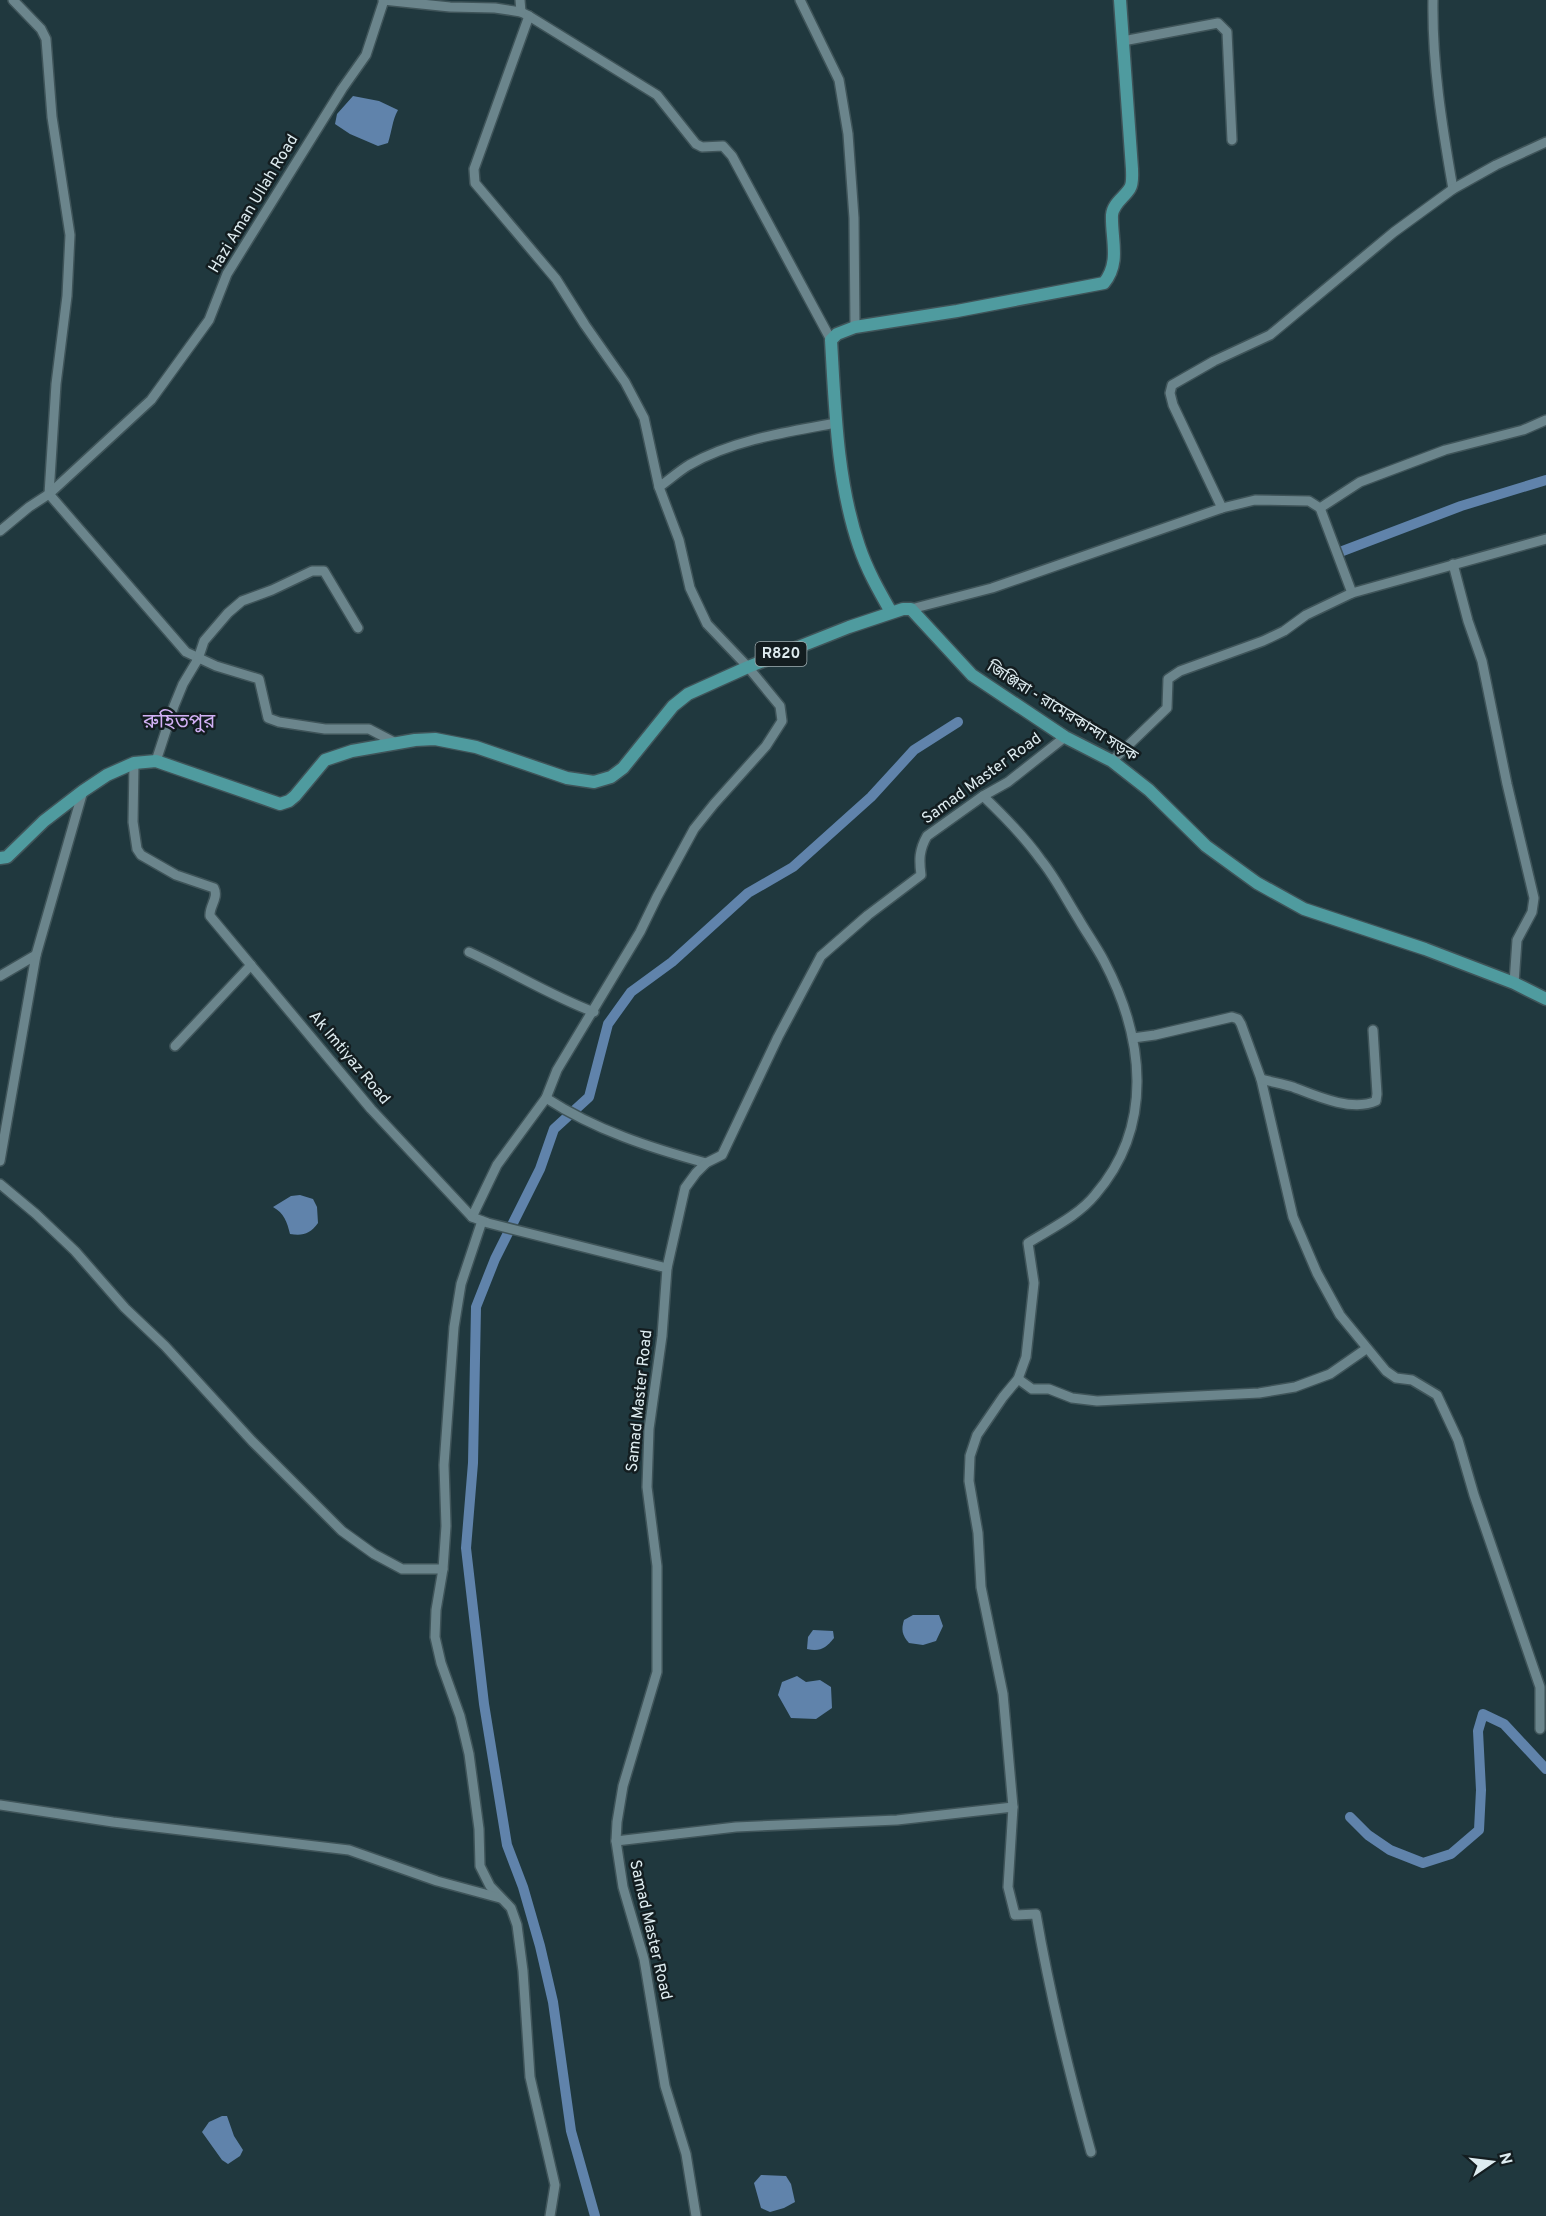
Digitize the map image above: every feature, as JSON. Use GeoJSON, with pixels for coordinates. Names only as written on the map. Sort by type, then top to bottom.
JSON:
{"type":"FeatureCollection","features":[{"type":"Feature","properties":{"kind":"main road"},"geometry":{"type":"LineString","coordinates":[[891,612],[871,576],[849,513],[836,423],[831,340],[837,334],[855,327],[957,311],[1104,283],[1111,274],[1114,264],[1112,212],[1131,186],[1120,0]]}},
{"type":"Feature","properties":{"kind":"main road","name":"R820"},"geometry":{"type":"LineString","coordinates":[[0,858],[8,856],[44,820],[83,791],[107,775],[134,763],[156,761],[280,804],[295,796],[324,760],[394,742],[435,739],[476,747],[567,778],[594,782],[611,777],[623,768],[673,706],[688,694],[748,667],[891,612],[911,609]]}},
{"type":"Feature","properties":{"kind":"main road","name":"জিঞ্জিরা - রামেরকান্দা সড়ক"},"geometry":{"type":"LineString","coordinates":[[911,609],[972,675],[1065,737],[1112,761],[1149,790],[1206,846],[1257,883],[1304,909],[1425,949],[1514,983],[1546,999]]}},
{"type":"Feature","properties":{"kind":"street"},"geometry":{"type":"LineString","coordinates":[[13,0],[41,29],[46,39],[52,117],[70,235],[67,296],[56,384],[49,494],[186,652],[216,666],[259,679],[268,718],[279,722],[325,729],[369,729],[394,742]]}},
{"type":"Feature","properties":{"kind":"street"},"geometry":{"type":"LineString","coordinates":[[383,0],[450,7],[495,8],[525,14],[657,95],[696,144],[702,147],[723,146],[732,156],[750,187],[775,240],[831,340]]}},
{"type":"Feature","properties":{"kind":"street","name":"Hazi Aman Ullah Road"},"geometry":{"type":"LineString","coordinates":[[0,531],[49,494],[150,400],[209,320],[227,274],[342,89],[366,56],[383,0]]}},
{"type":"Feature","properties":{"kind":"street"},"geometry":{"type":"LineString","coordinates":[[520,0],[525,14],[474,169],[475,183],[556,279],[585,325],[626,382],[644,418],[659,487],[679,540],[690,588],[707,624],[748,667],[780,706],[782,721],[766,746],[694,829],[640,932],[594,1012],[561,1062],[546,1098],[497,1165],[461,1284],[454,1327],[444,1465],[446,1526],[435,1637],[441,1663],[460,1716],[469,1754],[479,1829],[480,1866],[490,1887],[511,1908],[520,1943],[530,2077],[555,2185],[550,2216]]}},
{"type":"Feature","properties":{"kind":"street"},"geometry":{"type":"LineString","coordinates":[[800,0],[839,80],[848,134],[854,218],[855,327]]}},
{"type":"Feature","properties":{"kind":"street"},"geometry":{"type":"LineString","coordinates":[[1433,0],[1432,30],[1437,96],[1453,189]]}},
{"type":"Feature","properties":{"kind":"street"},"geometry":{"type":"LineString","coordinates":[[1123,41],[1218,23],[1224,28],[1227,32],[1233,140]]}},
{"type":"Feature","properties":{"kind":"street"},"geometry":{"type":"LineString","coordinates":[[1222,508],[1173,405],[1170,393],[1172,385],[1270,335],[1394,232],[1453,189],[1496,165],[1546,142]]}},
{"type":"Feature","properties":{"kind":"street"},"geometry":{"type":"LineString","coordinates":[[1320,508],[1360,482],[1445,450],[1522,430],[1546,420]]}},
{"type":"Feature","properties":{"kind":"street"},"geometry":{"type":"LineString","coordinates":[[659,487],[687,466],[710,454],[788,432],[836,423]]}},
{"type":"Feature","properties":{"kind":"street"},"geometry":{"type":"LineString","coordinates":[[911,609],[992,588],[1222,508],[1255,500],[1309,501],[1320,508],[1352,593]]}},
{"type":"Feature","properties":{"kind":"street"},"geometry":{"type":"LineString","coordinates":[[1112,761],[1167,708],[1168,679],[1180,671],[1284,631],[1306,615],[1352,593],[1546,539]]}},
{"type":"Feature","properties":{"kind":"street"},"geometry":{"type":"LineString","coordinates":[[1453,564],[1468,621],[1482,661],[1507,784],[1534,898],[1532,912],[1516,940],[1514,983]]}},
{"type":"Feature","properties":{"kind":"street"},"geometry":{"type":"LineString","coordinates":[[156,761],[183,684],[198,659],[204,641],[228,613],[242,601],[312,571],[324,571],[358,628]]}},
{"type":"Feature","properties":{"kind":"street","name":"Samad Master Road"},"geometry":{"type":"LineString","coordinates":[[696,2216],[686,2154],[666,2086],[644,1959],[623,1887],[616,1841],[616,1822],[623,1786],[657,1672],[657,1566],[647,1488],[649,1429],[662,1336],[667,1268],[685,1188],[706,1163],[722,1155],[778,1037],[821,956],[868,915],[921,875],[919,857],[927,836],[983,796],[1008,782],[1065,737]]}},
{"type":"Feature","properties":{"kind":"street","name":"Ak Imtiyaz Road"},"geometry":{"type":"LineString","coordinates":[[134,763],[133,822],[137,849],[141,855],[176,875],[213,888],[215,896],[210,916],[371,1109],[481,1220]]}},
{"type":"Feature","properties":{"kind":"street"},"geometry":{"type":"LineString","coordinates":[[0,1161],[36,955],[83,791]]}},
{"type":"Feature","properties":{"kind":"street"},"geometry":{"type":"LineString","coordinates":[[983,796],[1015,828],[1043,861],[1104,960],[1119,994],[1137,1052],[1138,1095],[1131,1131],[1114,1171],[1094,1197],[1069,1217],[1028,1243],[1034,1283],[1026,1358],[1018,1379],[977,1435],[970,1456],[969,1481],[978,1533],[981,1587],[1003,1694],[1013,1807],[1008,1887],[1015,1915],[1036,1914],[1064,2054],[1091,2152]]}},
{"type":"Feature","properties":{"kind":"street"},"geometry":{"type":"LineString","coordinates":[[469,952],[574,1005],[594,1012]]}},
{"type":"Feature","properties":{"kind":"street"},"geometry":{"type":"LineString","coordinates":[[0,976],[36,955]]}},
{"type":"Feature","properties":{"kind":"street"},"geometry":{"type":"LineString","coordinates":[[174,1046],[251,965]]}},
{"type":"Feature","properties":{"kind":"street"},"geometry":{"type":"LineString","coordinates":[[1133,1038],[1232,1017],[1238,1019],[1241,1024],[1261,1079],[1293,1217],[1317,1273],[1340,1315],[1366,1349],[1386,1371],[1396,1378],[1412,1380],[1437,1395],[1450,1421],[1540,1688],[1540,1729]]}},
{"type":"Feature","properties":{"kind":"street"},"geometry":{"type":"LineString","coordinates":[[1261,1079],[1292,1087],[1317,1098],[1367,1105],[1376,1101],[1377,1094],[1373,1030]]}},
{"type":"Feature","properties":{"kind":"street"},"geometry":{"type":"LineString","coordinates":[[546,1098],[581,1118],[659,1150],[706,1163]]}},
{"type":"Feature","properties":{"kind":"street"},"geometry":{"type":"LineString","coordinates":[[0,1184],[75,1251],[125,1308],[165,1346],[252,1441],[342,1531],[374,1554],[402,1569],[443,1569]]}},
{"type":"Feature","properties":{"kind":"street"},"geometry":{"type":"LineString","coordinates":[[481,1220],[667,1268]]}},
{"type":"Feature","properties":{"kind":"street"},"geometry":{"type":"LineString","coordinates":[[1018,1379],[1032,1389],[1049,1389],[1072,1398],[1097,1401],[1259,1393],[1295,1387],[1330,1374],[1366,1349]]}},
{"type":"Feature","properties":{"kind":"street"},"geometry":{"type":"LineString","coordinates":[[0,1805],[113,1822],[349,1850],[437,1881],[500,1898]]}},
{"type":"Feature","properties":{"kind":"street"},"geometry":{"type":"LineString","coordinates":[[616,1841],[736,1827],[897,1820],[1013,1807]]}},
{"type":"Feature","properties":{"kind":"water"},"geometry":{"type":"Polygon","coordinates":[[[353,96],[379,101],[398,110],[388,143],[378,146],[350,134],[335,124],[337,114],[353,96]]]}},
{"type":"Feature","properties":{"kind":"water"},"geometry":{"type":"Polygon","coordinates":[[[300,1195],[313,1199],[317,1207],[318,1223],[306,1233],[290,1234],[284,1218],[273,1207],[291,1196],[300,1195]]]}},
{"type":"Feature","properties":{"kind":"water"},"geometry":{"type":"Polygon","coordinates":[[[913,1615],[939,1615],[943,1626],[936,1641],[923,1645],[909,1643],[903,1632],[904,1620],[913,1615]]]}},
{"type":"Feature","properties":{"kind":"water"},"geometry":{"type":"Polygon","coordinates":[[[813,1630],[833,1631],[834,1638],[822,1648],[807,1649],[808,1637],[813,1630]]]}},
{"type":"Feature","properties":{"kind":"water"},"geometry":{"type":"Polygon","coordinates":[[[797,1676],[806,1682],[820,1680],[831,1687],[832,1708],[816,1719],[791,1718],[778,1695],[782,1682],[797,1676]]]}},
{"type":"Feature","properties":{"kind":"water"},"geometry":{"type":"Polygon","coordinates":[[[227,2116],[234,2136],[243,2150],[240,2156],[228,2164],[222,2160],[202,2132],[209,2122],[227,2116]]]}},
{"type":"Feature","properties":{"kind":"water"},"geometry":{"type":"Polygon","coordinates":[[[761,2175],[786,2176],[791,2184],[795,2202],[770,2212],[761,2208],[754,2183],[761,2175]]]}},
{"type":"Feature","properties":{"kind":"waterway"},"geometry":{"type":"LineString","coordinates":[[1340,552],[1461,506],[1546,480]]}},
{"type":"Feature","properties":{"kind":"waterway"},"geometry":{"type":"LineString","coordinates":[[595,2216],[571,2131],[553,2002],[540,1946],[523,1887],[507,1845],[484,1704],[466,1548],[473,1463],[476,1307],[495,1259],[540,1169],[554,1129],[589,1097],[608,1024],[631,992],[672,962],[748,893],[793,867],[871,797],[914,750],[958,722]]}},
{"type":"Feature","properties":{"kind":"waterway"},"geometry":{"type":"LineString","coordinates":[[1350,1817],[1368,1835],[1390,1850],[1423,1863],[1451,1854],[1479,1830],[1481,1790],[1478,1731],[1483,1714],[1504,1724],[1546,1769]]}},
{"type":"Feature","properties":{"kind":"district","name":"রুহিতপুর"},"geometry":{"type":"Point","coordinates":[179,723]}}]}
